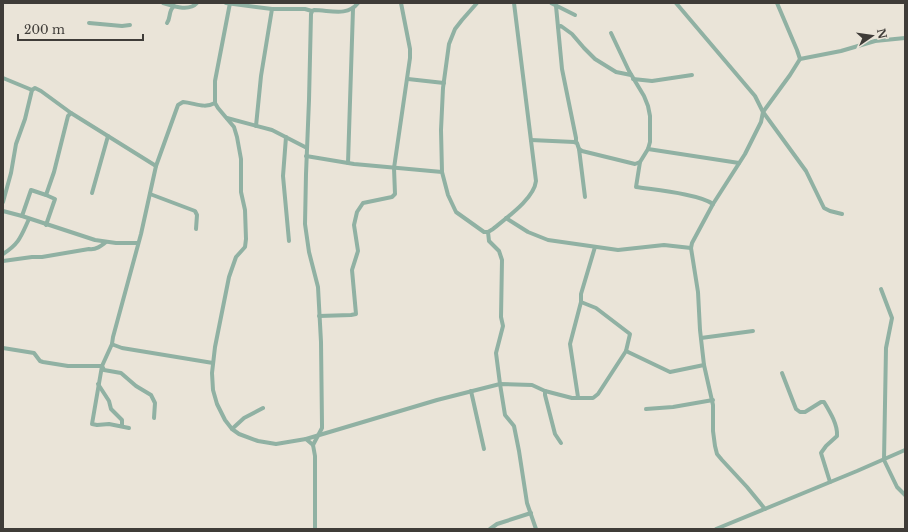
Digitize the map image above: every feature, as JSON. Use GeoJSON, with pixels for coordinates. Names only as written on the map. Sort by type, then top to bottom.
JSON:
{"type":"FeatureCollection","features":[{"type":"Feature","properties":{"kind":"street"},"geometry":{"type":"LineString","coordinates":[[163,3],[188,8],[194,7],[197,3]]}},
{"type":"Feature","properties":{"kind":"street"},"geometry":{"type":"LineString","coordinates":[[353,9],[338,12],[322,10],[312,11],[305,9],[272,9],[229,3],[215,80],[215,103],[234,127],[237,137],[240,159],[241,192],[245,210],[246,239],[245,247],[236,257],[228,276],[215,347],[212,373],[213,390],[217,404],[232,429],[248,438],[267,443],[288,443],[500,384],[532,385],[545,391],[572,398],[593,398],[598,394],[626,351],[630,334],[596,308],[581,302]]}},
{"type":"Feature","properties":{"kind":"street"},"geometry":{"type":"LineString","coordinates":[[348,163],[353,9],[358,3]]}},
{"type":"Feature","properties":{"kind":"street"},"geometry":{"type":"LineString","coordinates":[[319,316],[356,314],[352,270],[358,251],[354,225],[356,216],[363,203],[394,196],[394,168],[408,79],[410,49],[401,3]]}},
{"type":"Feature","properties":{"kind":"street"},"geometry":{"type":"LineString","coordinates":[[477,3],[462,20],[451,37],[444,83],[441,130],[442,172],[446,189],[456,212],[485,233],[493,230],[506,218],[531,193],[535,185],[536,176],[514,3]]}},
{"type":"Feature","properties":{"kind":"street"},"geometry":{"type":"LineString","coordinates":[[551,3],[575,15]]}},
{"type":"Feature","properties":{"kind":"street"},"geometry":{"type":"LineString","coordinates":[[676,3],[755,96],[763,112],[806,171],[824,208],[842,214]]}},
{"type":"Feature","properties":{"kind":"street"},"geometry":{"type":"LineString","coordinates":[[777,3],[800,59]]}},
{"type":"Feature","properties":{"kind":"street"},"geometry":{"type":"LineString","coordinates":[[167,23],[170,11],[174,6]]}},
{"type":"Feature","properties":{"kind":"street"},"geometry":{"type":"LineString","coordinates":[[556,6],[562,69],[576,142],[579,149],[585,198]]}},
{"type":"Feature","properties":{"kind":"street"},"geometry":{"type":"LineString","coordinates":[[256,126],[261,76],[272,9]]}},
{"type":"Feature","properties":{"kind":"street"},"geometry":{"type":"LineString","coordinates":[[312,11],[306,156],[305,224],[309,252],[317,280],[319,316],[322,428],[313,445],[315,456],[315,529]]}},
{"type":"Feature","properties":{"kind":"street"},"geometry":{"type":"LineString","coordinates":[[89,23],[122,26],[130,25]]}},
{"type":"Feature","properties":{"kind":"street"},"geometry":{"type":"LineString","coordinates":[[558,27],[561,26],[572,34],[595,59],[616,72],[652,81],[692,75]]}},
{"type":"Feature","properties":{"kind":"street"},"geometry":{"type":"LineString","coordinates":[[611,34],[632,77],[644,96],[650,116],[650,137],[648,149],[640,162],[636,187],[708,200],[713,204]]}},
{"type":"Feature","properties":{"kind":"street"},"geometry":{"type":"LineString","coordinates":[[765,509],[717,454],[714,438],[713,400],[704,365],[698,292],[691,248],[696,234],[739,163],[761,122],[763,112],[800,59],[841,51],[875,41],[905,38]]}},
{"type":"Feature","properties":{"kind":"street"},"geometry":{"type":"LineString","coordinates":[[3,78],[32,90],[35,88],[41,91],[71,113],[156,166]]}},
{"type":"Feature","properties":{"kind":"street"},"geometry":{"type":"LineString","coordinates":[[408,79],[444,83]]}},
{"type":"Feature","properties":{"kind":"street"},"geometry":{"type":"LineString","coordinates":[[3,202],[11,173],[16,144],[25,119],[32,90]]}},
{"type":"Feature","properties":{"kind":"street"},"geometry":{"type":"LineString","coordinates":[[129,428],[109,424],[92,424],[102,366],[112,344],[156,166],[178,105],[183,102],[200,106],[210,106],[215,103]]}},
{"type":"Feature","properties":{"kind":"street"},"geometry":{"type":"LineString","coordinates":[[46,195],[54,172],[68,116],[71,113]]}},
{"type":"Feature","properties":{"kind":"street"},"geometry":{"type":"LineString","coordinates":[[227,118],[272,130],[307,148]]}},
{"type":"Feature","properties":{"kind":"street"},"geometry":{"type":"LineString","coordinates":[[92,194],[108,136]]}},
{"type":"Feature","properties":{"kind":"street"},"geometry":{"type":"LineString","coordinates":[[286,137],[283,176],[289,241]]}},
{"type":"Feature","properties":{"kind":"street"},"geometry":{"type":"LineString","coordinates":[[531,140],[576,142]]}},
{"type":"Feature","properties":{"kind":"street"},"geometry":{"type":"LineString","coordinates":[[579,149],[635,164],[640,162]]}},
{"type":"Feature","properties":{"kind":"street"},"geometry":{"type":"LineString","coordinates":[[648,149],[739,163]]}},
{"type":"Feature","properties":{"kind":"street"},"geometry":{"type":"LineString","coordinates":[[306,156],[348,163],[442,172]]}},
{"type":"Feature","properties":{"kind":"street"},"geometry":{"type":"LineString","coordinates":[[22,216],[31,190],[46,195],[55,199],[46,225]]}},
{"type":"Feature","properties":{"kind":"street"},"geometry":{"type":"LineString","coordinates":[[150,194],[195,211],[197,216],[196,229]]}},
{"type":"Feature","properties":{"kind":"street"},"geometry":{"type":"LineString","coordinates":[[3,211],[95,240],[106,242],[138,243]]}},
{"type":"Feature","properties":{"kind":"street"},"geometry":{"type":"LineString","coordinates":[[506,218],[539,237],[548,240],[618,250],[664,245],[691,248]]}},
{"type":"Feature","properties":{"kind":"street"},"geometry":{"type":"LineString","coordinates":[[3,254],[19,242],[29,219]]}},
{"type":"Feature","properties":{"kind":"street"},"geometry":{"type":"LineString","coordinates":[[488,232],[489,241],[499,251],[502,260],[503,326],[496,353],[505,415],[514,426],[526,495],[530,513],[536,529]]}},
{"type":"Feature","properties":{"kind":"street"},"geometry":{"type":"LineString","coordinates":[[3,261],[17,258],[42,257],[89,249],[94,250],[100,248],[106,242]]}},
{"type":"Feature","properties":{"kind":"street"},"geometry":{"type":"LineString","coordinates":[[578,398],[570,344],[581,302],[581,294],[595,247]]}},
{"type":"Feature","properties":{"kind":"street"},"geometry":{"type":"LineString","coordinates":[[881,289],[892,318],[886,348],[884,460],[897,487],[905,495]]}},
{"type":"Feature","properties":{"kind":"street"},"geometry":{"type":"LineString","coordinates":[[701,338],[753,331]]}},
{"type":"Feature","properties":{"kind":"street"},"geometry":{"type":"LineString","coordinates":[[112,344],[122,348],[213,363]]}},
{"type":"Feature","properties":{"kind":"street"},"geometry":{"type":"LineString","coordinates":[[3,348],[34,353],[40,361],[43,362],[68,366],[102,366]]}},
{"type":"Feature","properties":{"kind":"street"},"geometry":{"type":"LineString","coordinates":[[626,351],[670,372],[704,365]]}},
{"type":"Feature","properties":{"kind":"street"},"geometry":{"type":"LineString","coordinates":[[102,366],[104,370],[121,373],[136,386],[150,395],[155,403],[154,418]]}},
{"type":"Feature","properties":{"kind":"street"},"geometry":{"type":"LineString","coordinates":[[782,373],[796,409],[800,412],[805,412],[821,402],[824,402],[829,410],[836,428],[837,436],[821,453],[830,482]]}},
{"type":"Feature","properties":{"kind":"street"},"geometry":{"type":"LineString","coordinates":[[98,384],[109,401],[111,409],[122,420],[122,426]]}},
{"type":"Feature","properties":{"kind":"street"},"geometry":{"type":"LineString","coordinates":[[471,391],[484,449]]}},
{"type":"Feature","properties":{"kind":"street"},"geometry":{"type":"LineString","coordinates":[[545,391],[555,434],[561,442]]}},
{"type":"Feature","properties":{"kind":"street"},"geometry":{"type":"LineString","coordinates":[[646,409],[673,407],[713,400]]}},
{"type":"Feature","properties":{"kind":"street"},"geometry":{"type":"LineString","coordinates":[[232,429],[244,418],[263,408]]}},
{"type":"Feature","properties":{"kind":"street"},"geometry":{"type":"LineString","coordinates":[[306,439],[313,445]]}},
{"type":"Feature","properties":{"kind":"street"},"geometry":{"type":"LineString","coordinates":[[719,528],[905,450]]}},
{"type":"Feature","properties":{"kind":"street"},"geometry":{"type":"LineString","coordinates":[[490,529],[497,524],[530,513]]}}]}
